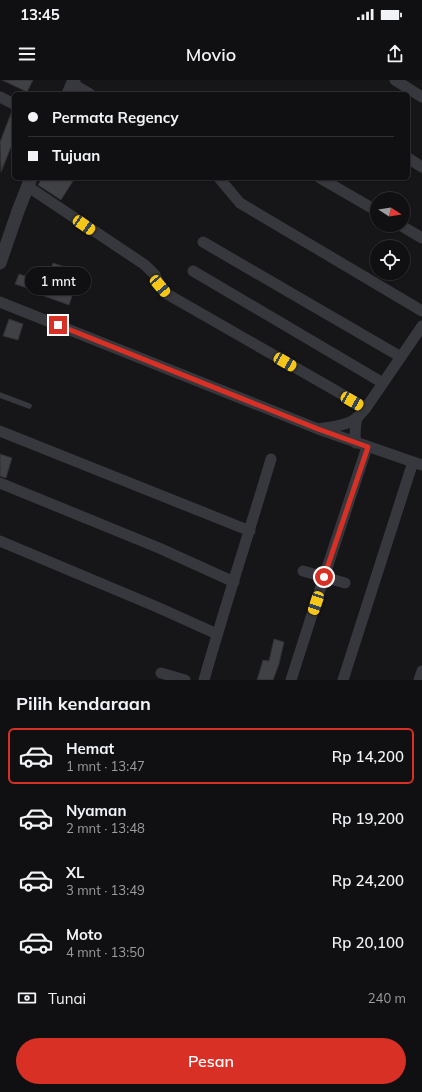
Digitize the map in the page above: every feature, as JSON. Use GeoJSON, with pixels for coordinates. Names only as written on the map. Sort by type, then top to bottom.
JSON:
{"type":"FeatureCollection","features":[{"type":"Feature","properties":{"kind":"street"},"geometry":{"type":"LineString","coordinates":[[395,80],[422,97]]}},
{"type":"Feature","properties":{"kind":"street"},"geometry":{"type":"LineString","coordinates":[[72,86],[86,92]]}},
{"type":"Feature","properties":{"kind":"street"},"geometry":{"type":"LineString","coordinates":[[0,97],[12,103]]}},
{"type":"Feature","properties":{"kind":"street"},"geometry":{"type":"LineString","coordinates":[[410,159],[422,167]]}},
{"type":"Feature","properties":{"kind":"street"},"geometry":{"type":"LineString","coordinates":[[221,180],[240,203],[422,311]]}},
{"type":"Feature","properties":{"kind":"street"},"geometry":{"type":"LineString","coordinates":[[323,180],[370,207]]}},
{"type":"Feature","properties":{"kind":"street"},"geometry":{"type":"LineString","coordinates":[[0,263],[29,182],[145,265],[155,275],[160,286],[167,294],[366,408]]}},
{"type":"Feature","properties":{"kind":"street"},"geometry":{"type":"LineString","coordinates":[[410,231],[422,238]]}},
{"type":"Feature","properties":{"kind":"street"},"geometry":{"type":"LineString","coordinates":[[203,242],[401,357]]}},
{"type":"Feature","properties":{"kind":"street"},"geometry":{"type":"LineString","coordinates":[[193,271],[383,384]]}},
{"type":"Feature","properties":{"kind":"street"},"geometry":{"type":"LineString","coordinates":[[0,302],[318,429],[418,464],[343,680]]}},
{"type":"Feature","properties":{"kind":"street"},"geometry":{"type":"LineString","coordinates":[[318,429],[352,421],[357,417],[366,408],[422,326]]}},
{"type":"Feature","properties":{"kind":"street"},"geometry":{"type":"LineString","coordinates":[[356,443],[354,436],[357,417]]}},
{"type":"Feature","properties":{"kind":"street"},"geometry":{"type":"LineString","coordinates":[[0,431],[250,531]]}},
{"type":"Feature","properties":{"kind":"street"},"geometry":{"type":"LineString","coordinates":[[291,680],[368,447]]}},
{"type":"Feature","properties":{"kind":"street"},"geometry":{"type":"LineString","coordinates":[[204,680],[271,459]]}},
{"type":"Feature","properties":{"kind":"street"},"geometry":{"type":"LineString","coordinates":[[0,483],[159,548],[234,582]]}},
{"type":"Feature","properties":{"kind":"street"},"geometry":{"type":"LineString","coordinates":[[0,541],[217,634]]}},
{"type":"Feature","properties":{"kind":"street"},"geometry":{"type":"LineString","coordinates":[[303,571],[345,583]]}},
{"type":"Feature","properties":{"kind":"street"},"geometry":{"type":"LineString","coordinates":[[419,680],[422,671]]}},
{"type":"Feature","properties":{"kind":"street"},"geometry":{"type":"LineString","coordinates":[[162,672],[185,680]]}},
{"type":"Feature","properties":{"kind":"lane"},"geometry":{"type":"LineString","coordinates":[[0,395],[29,406]]}},
{"type":"Feature","properties":{"kind":"building"},"geometry":{"type":"Polygon","coordinates":[[[2,80],[33,80],[27,92],[2,80]]]}},
{"type":"Feature","properties":{"kind":"building"},"geometry":{"type":"Polygon","coordinates":[[[12,111],[12,147],[1,172],[0,142],[12,111]]]}},
{"type":"Feature","properties":{"kind":"building"},"geometry":{"type":"Polygon","coordinates":[[[41,180],[74,180],[61,200],[38,185],[41,180]]]}},
{"type":"Feature","properties":{"kind":"building"},"geometry":{"type":"Polygon","coordinates":[[[53,263],[80,272],[69,305],[44,296],[45,294],[15,284],[19,274],[46,283],[53,263]]]}},
{"type":"Feature","properties":{"kind":"building"},"geometry":{"type":"Polygon","coordinates":[[[9,319],[23,324],[18,340],[3,336],[9,319]]]}},
{"type":"Feature","properties":{"kind":"building"},"geometry":{"type":"Polygon","coordinates":[[[0,454],[12,458],[6,478],[0,476],[0,454]]]}},
{"type":"Feature","properties":{"kind":"building"},"geometry":{"type":"Polygon","coordinates":[[[274,639],[284,642],[279,664],[273,680],[257,680],[263,660],[269,661],[274,639]]]}},
{"type":"Feature","properties":{"kind":"route"},"geometry":{"type":"LineString","coordinates":[[58,325],[318,429],[368,447],[324,577]]}}]}
